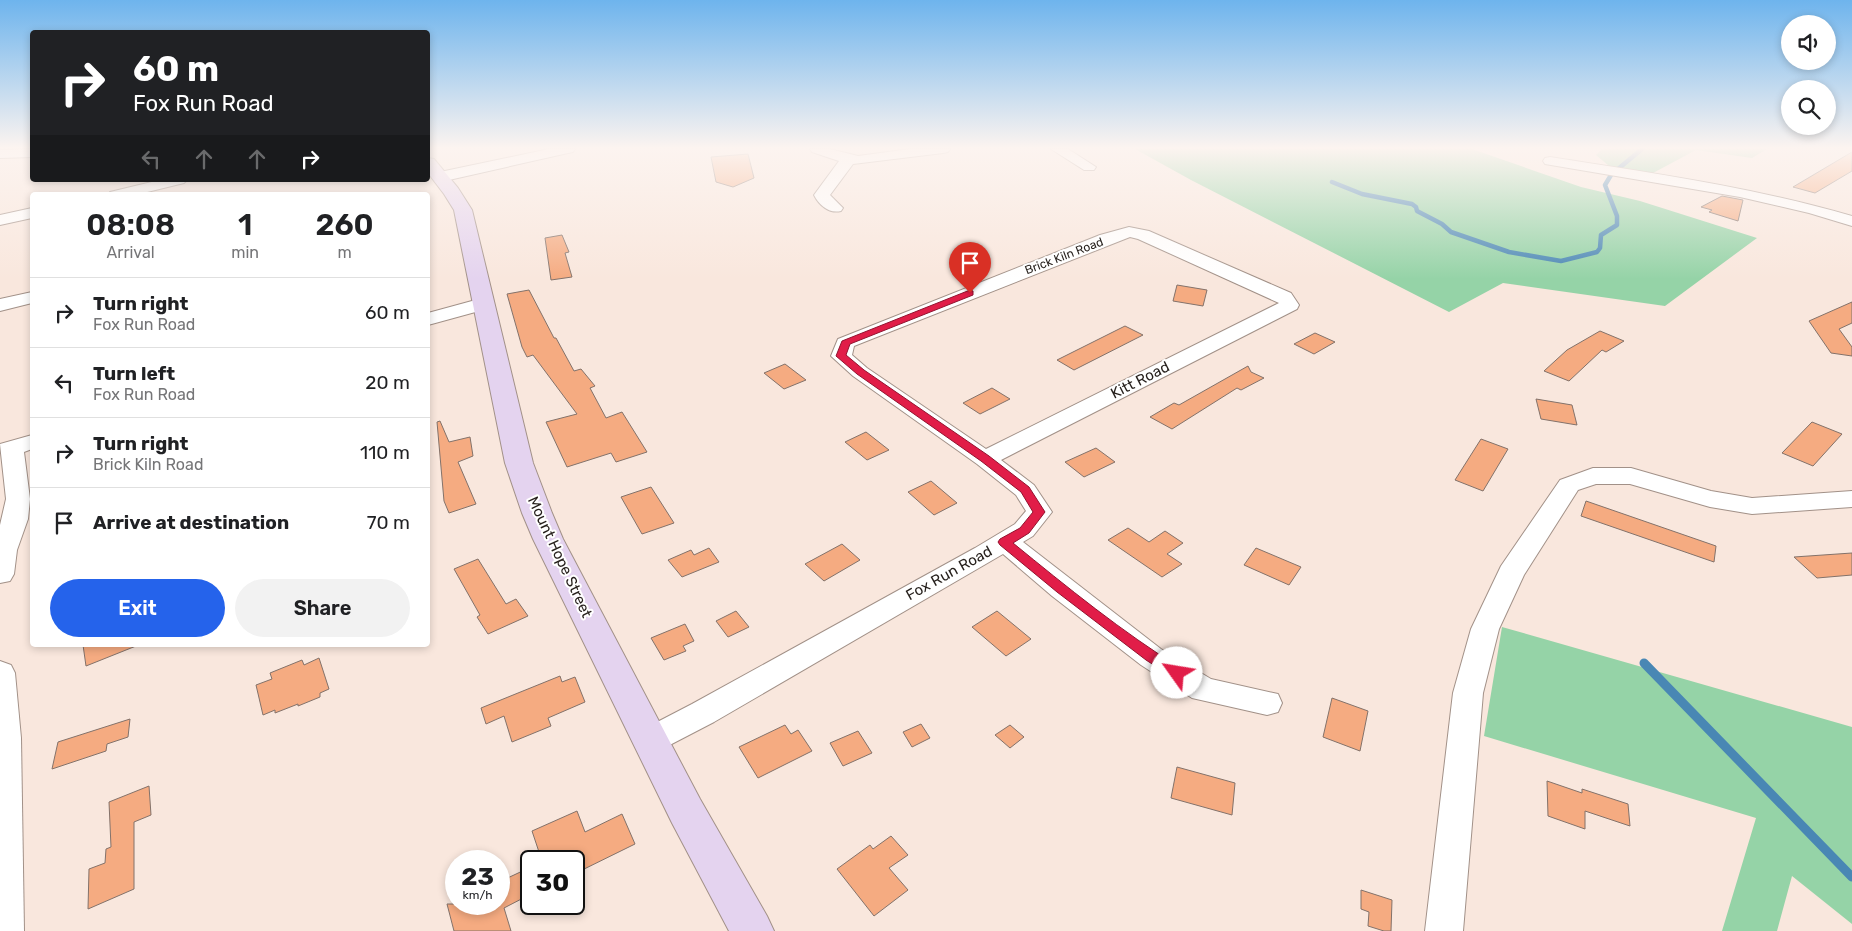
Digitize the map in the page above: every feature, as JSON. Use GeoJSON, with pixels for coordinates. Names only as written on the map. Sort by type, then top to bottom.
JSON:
{"type":"FeatureCollection","features":[{"type":"Feature","properties":{"kind":"street","name":"Mount Hope Street"},"geometry":{"type":"LineString","coordinates":[[452,192],[463,210],[519,463],[528,490],[548,538],[686,811],[752,931]]}},
{"type":"Feature","properties":{"kind":"street"},"geometry":{"type":"LineString","coordinates":[[824,192],[822,195],[824,199],[835,208]]}},
{"type":"Feature","properties":{"kind":"street"},"geometry":{"type":"LineString","coordinates":[[1739,192],[1851,220]]}},
{"type":"Feature","properties":{"kind":"street"},"geometry":{"type":"LineString","coordinates":[[0,220],[30,213]]}},
{"type":"Feature","properties":{"kind":"street","name":"Brick Kiln Road"},"geometry":{"type":"LineString","coordinates":[[843,348],[845,343],[881,327],[1098,242],[1129,232],[1143,235],[1179,249],[1286,299]]}},
{"type":"Feature","properties":{"kind":"street"},"geometry":{"type":"LineString","coordinates":[[0,305],[30,298]]}},
{"type":"Feature","properties":{"kind":"street","name":"Kitt Road"},"geometry":{"type":"LineString","coordinates":[[985,459],[1290,305],[1286,299]]}},
{"type":"Feature","properties":{"kind":"street"},"geometry":{"type":"LineString","coordinates":[[430,318],[483,304]]}},
{"type":"Feature","properties":{"kind":"street","name":"Fox Run Road"},"geometry":{"type":"LineString","coordinates":[[651,740],[703,713],[1004,542],[1024,530],[1039,512],[1025,490],[985,459],[860,372],[841,356],[843,348]]}},
{"type":"Feature","properties":{"kind":"street"},"geometry":{"type":"LineString","coordinates":[[0,574],[4,550],[15,519],[18,500],[15,447]]}},
{"type":"Feature","properties":{"kind":"street"},"geometry":{"type":"LineString","coordinates":[[1444,931],[1468,693],[1485,629],[1511,573],[1569,485],[1593,476],[1631,476],[1710,499],[1752,506],[1852,499]]}},
{"type":"Feature","properties":{"kind":"street"},"geometry":{"type":"LineString","coordinates":[[1004,542],[1151,657],[1203,689],[1267,704]]}},
{"type":"Feature","properties":{"kind":"street"},"geometry":{"type":"LineString","coordinates":[[0,673],[5,738],[5,931]]}},
{"type":"Feature","properties":{"kind":"green space"},"geometry":{"type":"Polygon","coordinates":[[[1215,192],[1604,192],[1640,201],[1757,238],[1665,306],[1503,283],[1449,312],[1215,192]]]}},
{"type":"Feature","properties":{"kind":"green space"},"geometry":{"type":"Polygon","coordinates":[[[1502,627],[1852,727],[1852,924],[1792,876],[1777,931],[1722,931],[1756,818],[1484,736],[1502,627]]]}},
{"type":"Feature","properties":{"kind":"building"},"geometry":{"type":"Polygon","coordinates":[[[1722,196],[1743,200],[1738,221],[1709,212],[1712,210],[1701,207],[1722,196]]]}},
{"type":"Feature","properties":{"kind":"building"},"geometry":{"type":"Polygon","coordinates":[[[562,235],[569,252],[565,253],[572,277],[551,280],[545,238],[562,235]]]}},
{"type":"Feature","properties":{"kind":"building"},"geometry":{"type":"Polygon","coordinates":[[[1177,285],[1207,290],[1203,306],[1173,301],[1177,285]]]}},
{"type":"Feature","properties":{"kind":"building"},"geometry":{"type":"Polygon","coordinates":[[[529,290],[574,371],[581,369],[595,386],[590,388],[606,418],[622,412],[647,452],[616,462],[611,453],[567,467],[546,422],[577,414],[533,355],[527,357],[522,347],[507,294],[529,290]]]}},
{"type":"Feature","properties":{"kind":"building"},"geometry":{"type":"Polygon","coordinates":[[[1852,302],[1852,323],[1839,329],[1852,347],[1852,356],[1831,353],[1809,321],[1852,302]]]}},
{"type":"Feature","properties":{"kind":"building"},"geometry":{"type":"Polygon","coordinates":[[[1125,326],[1143,335],[1074,370],[1057,360],[1125,326]]]}},
{"type":"Feature","properties":{"kind":"building"},"geometry":{"type":"Polygon","coordinates":[[[1600,331],[1624,341],[1606,352],[1602,350],[1569,381],[1544,371],[1567,350],[1600,331]]]}},
{"type":"Feature","properties":{"kind":"building"},"geometry":{"type":"Polygon","coordinates":[[[1315,333],[1335,342],[1314,354],[1294,344],[1315,333]]]}},
{"type":"Feature","properties":{"kind":"building"},"geometry":{"type":"Polygon","coordinates":[[[785,364],[806,380],[784,389],[764,373],[785,364]]]}},
{"type":"Feature","properties":{"kind":"building"},"geometry":{"type":"Polygon","coordinates":[[[1248,366],[1251,372],[1264,378],[1241,390],[1237,388],[1172,429],[1150,417],[1174,403],[1179,405],[1248,366]]]}},
{"type":"Feature","properties":{"kind":"building"},"geometry":{"type":"Polygon","coordinates":[[[992,388],[1010,399],[980,414],[963,403],[992,388]]]}},
{"type":"Feature","properties":{"kind":"building"},"geometry":{"type":"Polygon","coordinates":[[[1536,399],[1572,405],[1577,425],[1541,419],[1536,399]]]}},
{"type":"Feature","properties":{"kind":"building"},"geometry":{"type":"Polygon","coordinates":[[[440,421],[449,442],[470,437],[473,456],[458,462],[476,504],[449,513],[444,501],[437,422],[440,421]]]}},
{"type":"Feature","properties":{"kind":"building"},"geometry":{"type":"Polygon","coordinates":[[[1812,422],[1842,434],[1813,466],[1782,453],[1812,422]]]}},
{"type":"Feature","properties":{"kind":"building"},"geometry":{"type":"Polygon","coordinates":[[[866,432],[889,450],[867,460],[845,442],[866,432]]]}},
{"type":"Feature","properties":{"kind":"building"},"geometry":{"type":"Polygon","coordinates":[[[1481,439],[1508,449],[1483,491],[1455,480],[1481,439]]]}},
{"type":"Feature","properties":{"kind":"building"},"geometry":{"type":"Polygon","coordinates":[[[1096,448],[1115,462],[1084,477],[1065,462],[1096,448]]]}},
{"type":"Feature","properties":{"kind":"building"},"geometry":{"type":"Polygon","coordinates":[[[931,481],[957,503],[934,515],[908,492],[931,481]]]}},
{"type":"Feature","properties":{"kind":"building"},"geometry":{"type":"Polygon","coordinates":[[[651,487],[674,523],[642,534],[621,497],[651,487]]]}},
{"type":"Feature","properties":{"kind":"building"},"geometry":{"type":"Polygon","coordinates":[[[1586,501],[1716,546],[1714,562],[1581,516],[1586,501]]]}},
{"type":"Feature","properties":{"kind":"building"},"geometry":{"type":"Polygon","coordinates":[[[1128,528],[1149,542],[1165,531],[1183,543],[1167,554],[1182,564],[1162,577],[1108,540],[1128,528]]]}},
{"type":"Feature","properties":{"kind":"building"},"geometry":{"type":"Polygon","coordinates":[[[842,544],[860,560],[824,581],[805,564],[842,544]]]}},
{"type":"Feature","properties":{"kind":"building"},"geometry":{"type":"Polygon","coordinates":[[[709,548],[719,562],[682,577],[668,560],[691,550],[694,555],[709,548]]]}},
{"type":"Feature","properties":{"kind":"building"},"geometry":{"type":"Polygon","coordinates":[[[1256,548],[1301,567],[1289,585],[1244,565],[1256,548]]]}},
{"type":"Feature","properties":{"kind":"building"},"geometry":{"type":"Polygon","coordinates":[[[1852,553],[1852,575],[1817,578],[1794,557],[1852,553]]]}},
{"type":"Feature","properties":{"kind":"building"},"geometry":{"type":"Polygon","coordinates":[[[478,559],[506,604],[516,599],[528,616],[488,634],[477,617],[480,615],[454,569],[478,559]]]}},
{"type":"Feature","properties":{"kind":"building"},"geometry":{"type":"Polygon","coordinates":[[[736,611],[749,627],[728,637],[716,621],[736,611]]]}},
{"type":"Feature","properties":{"kind":"building"},"geometry":{"type":"Polygon","coordinates":[[[997,611],[1031,639],[1006,656],[972,627],[997,611]]]}},
{"type":"Feature","properties":{"kind":"building"},"geometry":{"type":"Polygon","coordinates":[[[685,624],[694,641],[683,646],[686,651],[664,660],[651,638],[685,624]]]}},
{"type":"Feature","properties":{"kind":"building"},"geometry":{"type":"Polygon","coordinates":[[[83,647],[134,647],[86,666],[83,647]]]}},
{"type":"Feature","properties":{"kind":"building"},"geometry":{"type":"Polygon","coordinates":[[[319,658],[329,689],[320,693],[320,697],[298,706],[298,704],[275,713],[275,710],[263,715],[256,685],[272,679],[270,673],[302,660],[304,665],[319,658]]]}},
{"type":"Feature","properties":{"kind":"building"},"geometry":{"type":"Polygon","coordinates":[[[560,676],[562,682],[575,677],[585,702],[548,718],[551,726],[512,742],[504,716],[486,724],[481,708],[560,676]]]}},
{"type":"Feature","properties":{"kind":"building"},"geometry":{"type":"Polygon","coordinates":[[[1332,698],[1368,711],[1360,751],[1323,737],[1332,698]]]}},
{"type":"Feature","properties":{"kind":"building"},"geometry":{"type":"Polygon","coordinates":[[[130,719],[128,737],[107,744],[106,751],[52,769],[58,742],[130,719]]]}},
{"type":"Feature","properties":{"kind":"building"},"geometry":{"type":"Polygon","coordinates":[[[921,724],[930,738],[912,747],[903,732],[921,724]]]}},
{"type":"Feature","properties":{"kind":"building"},"geometry":{"type":"Polygon","coordinates":[[[785,725],[791,734],[798,730],[812,751],[758,778],[739,747],[785,725]]]}},
{"type":"Feature","properties":{"kind":"building"},"geometry":{"type":"Polygon","coordinates":[[[1010,725],[1024,737],[1010,748],[995,735],[1010,725]]]}},
{"type":"Feature","properties":{"kind":"building"},"geometry":{"type":"Polygon","coordinates":[[[858,731],[872,753],[843,766],[830,743],[858,731]]]}},
{"type":"Feature","properties":{"kind":"building"},"geometry":{"type":"Polygon","coordinates":[[[1177,767],[1235,783],[1232,815],[1171,798],[1177,767]]]}},
{"type":"Feature","properties":{"kind":"building"},"geometry":{"type":"Polygon","coordinates":[[[1547,781],[1582,793],[1582,789],[1628,804],[1630,826],[1585,811],[1585,829],[1548,816],[1547,781]]]}},
{"type":"Feature","properties":{"kind":"building"},"geometry":{"type":"Polygon","coordinates":[[[149,786],[151,815],[134,822],[134,889],[88,909],[89,869],[105,863],[106,849],[111,847],[109,802],[149,786]]]}},
{"type":"Feature","properties":{"kind":"building"},"geometry":{"type":"Polygon","coordinates":[[[577,811],[585,832],[622,814],[635,844],[585,869],[585,850],[538,850],[532,831],[577,811]]]}},
{"type":"Feature","properties":{"kind":"building"},"geometry":{"type":"Polygon","coordinates":[[[891,836],[908,855],[889,868],[908,890],[874,916],[837,869],[870,845],[873,849],[891,836]]]}},
{"type":"Feature","properties":{"kind":"building"},"geometry":{"type":"Polygon","coordinates":[[[520,872],[520,900],[510,905],[510,877],[520,872]]]}},
{"type":"Feature","properties":{"kind":"building"},"geometry":{"type":"Polygon","coordinates":[[[1361,890],[1392,900],[1391,931],[1368,926],[1369,912],[1361,909],[1361,890]]]}},
{"type":"Feature","properties":{"kind":"building"},"geometry":{"type":"Polygon","coordinates":[[[450,915],[506,915],[511,931],[454,931],[450,915]]]}},
{"type":"Feature","properties":{"kind":"waterway"},"geometry":{"type":"LineString","coordinates":[[1358,192],[1412,204],[1416,207],[1417,211],[1442,224],[1451,232],[1509,252],[1561,261],[1597,252],[1600,248],[1601,235],[1617,225],[1617,216],[1608,192]]}},
{"type":"Feature","properties":{"kind":"waterway"},"geometry":{"type":"LineString","coordinates":[[1644,663],[1852,877]]}},
{"type":"Feature","properties":{"kind":"route"},"geometry":{"type":"LineString","coordinates":[[970,293],[845,343],[841,356],[860,372],[985,459],[1025,490],[1039,512],[1024,530],[1004,542],[1151,657],[1177,673]]}}]}
